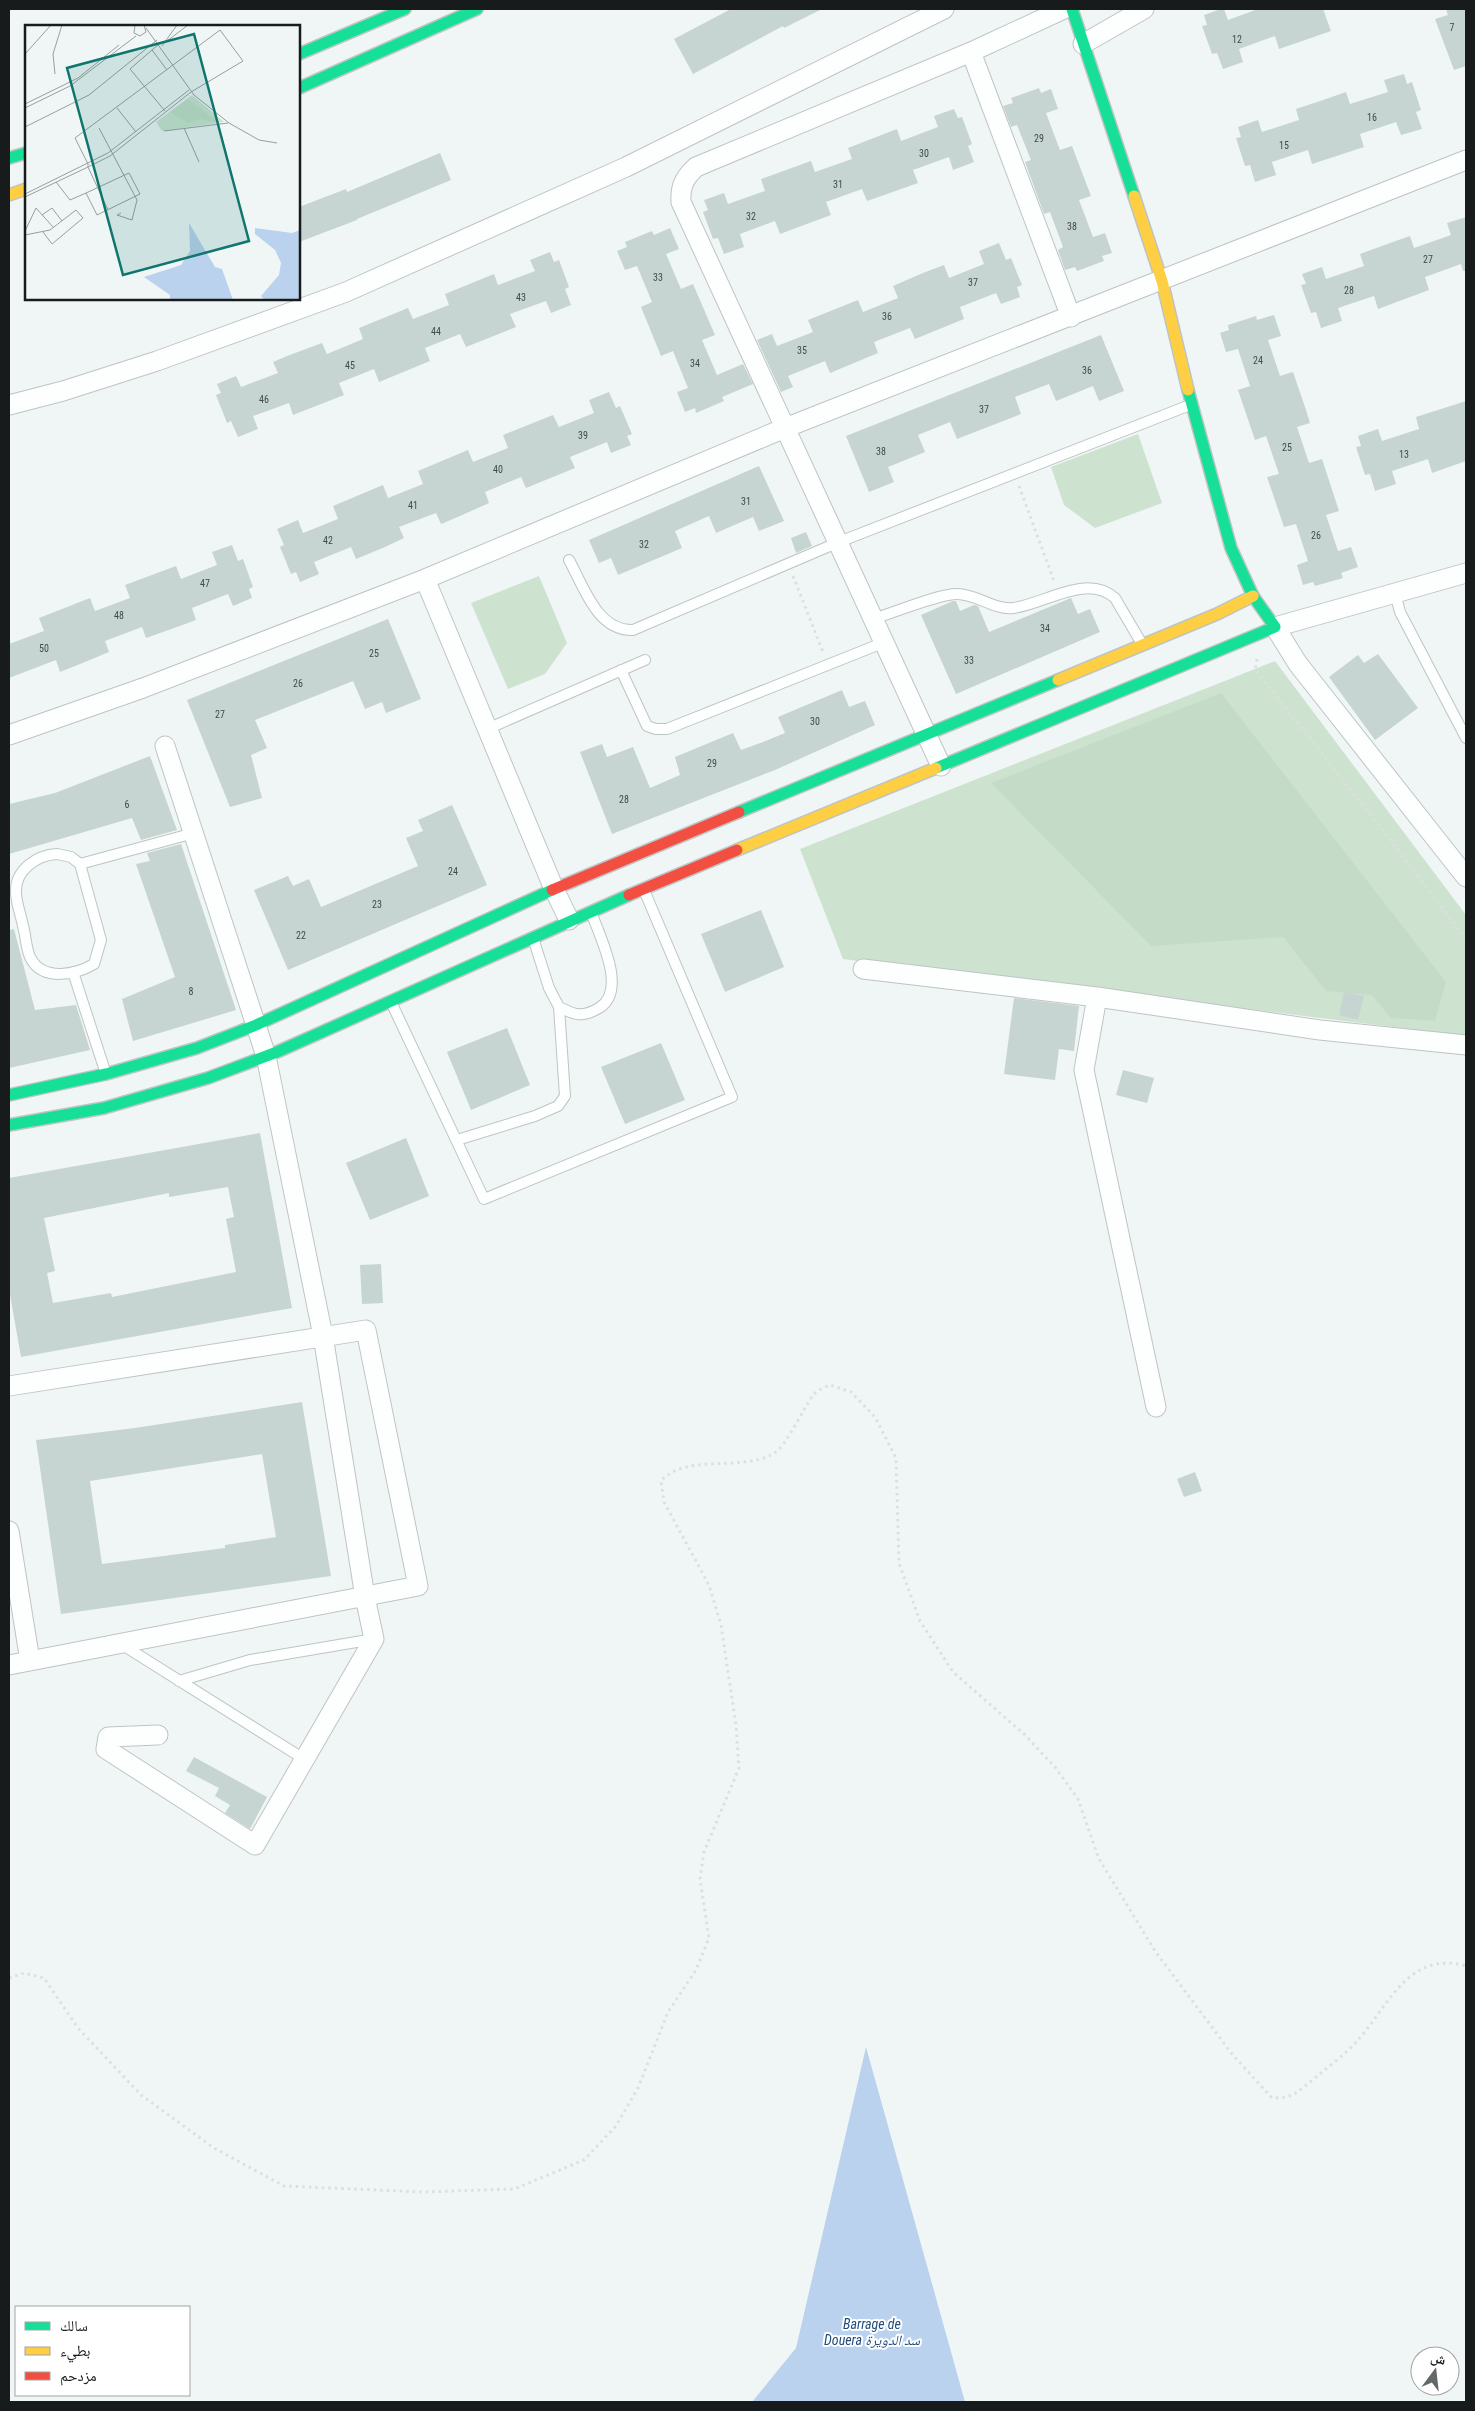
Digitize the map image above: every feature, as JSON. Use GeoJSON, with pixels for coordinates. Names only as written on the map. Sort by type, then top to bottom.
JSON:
{"type":"FeatureCollection","features":[{"type":"Feature","properties":{"kind":"street"},"geometry":{"type":"LineString","coordinates":[[300,54],[405,9]]}},
{"type":"Feature","properties":{"kind":"street"},"geometry":{"type":"LineString","coordinates":[[300,88],[477,9]]}},
{"type":"Feature","properties":{"kind":"street"},"geometry":{"type":"LineString","coordinates":[[9,405],[63,391],[157,360],[346,292],[626,167],[944,9]]}},
{"type":"Feature","properties":{"kind":"street"},"geometry":{"type":"LineString","coordinates":[[941,766],[928,734],[784,428],[681,202],[683,183],[696,167],[971,52],[1064,9]]}},
{"type":"Feature","properties":{"kind":"street"},"geometry":{"type":"LineString","coordinates":[[1072,9],[1162,281],[1191,405],[1223,524],[1241,572],[1268,631],[1298,664],[1466,877]]}},
{"type":"Feature","properties":{"kind":"street"},"geometry":{"type":"LineString","coordinates":[[1083,44],[1144,9]]}},
{"type":"Feature","properties":{"kind":"street"},"geometry":{"type":"LineString","coordinates":[[971,52],[1071,317]]}},
{"type":"Feature","properties":{"kind":"street"},"geometry":{"type":"LineString","coordinates":[[9,158],[25,153]]}},
{"type":"Feature","properties":{"kind":"street"},"geometry":{"type":"LineString","coordinates":[[9,736],[143,688],[425,579],[784,428],[1071,317],[1466,160]]}},
{"type":"Feature","properties":{"kind":"street"},"geometry":{"type":"LineString","coordinates":[[9,195],[25,189]]}},
{"type":"Feature","properties":{"kind":"street"},"geometry":{"type":"LineString","coordinates":[[9,1125],[104,1108],[208,1078],[266,1056],[568,920],[1268,631],[1466,573]]}},
{"type":"Feature","properties":{"kind":"street"},"geometry":{"type":"LineString","coordinates":[[425,579],[568,920]]}},
{"type":"Feature","properties":{"kind":"street"},"geometry":{"type":"LineString","coordinates":[[9,1095],[106,1074],[197,1048],[256,1025],[554,889],[1217,614],[1253,596]]}},
{"type":"Feature","properties":{"kind":"street"},"geometry":{"type":"LineString","coordinates":[[158,1735],[108,1737],[106,1750],[255,1845],[374,1639],[364,1597],[323,1336],[266,1056],[165,746]]}},
{"type":"Feature","properties":{"kind":"street"},"geometry":{"type":"LineString","coordinates":[[862,969],[1097,997],[1320,1030],[1466,1044]]}},
{"type":"Feature","properties":{"kind":"street"},"geometry":{"type":"LineString","coordinates":[[1097,997],[1084,1070],[1156,1407]]}},
{"type":"Feature","properties":{"kind":"street"},"geometry":{"type":"LineString","coordinates":[[9,1386],[366,1330],[418,1586],[9,1665]]}},
{"type":"Feature","properties":{"kind":"street"},"geometry":{"type":"LineString","coordinates":[[9,1531],[30,1661]]}},
{"type":"Feature","properties":{"kind":"lane"},"geometry":{"type":"LineString","coordinates":[[569,560],[601,617],[612,626],[633,630],[839,542],[1191,405]]}},
{"type":"Feature","properties":{"kind":"lane"},"geometry":{"type":"LineString","coordinates":[[873,619],[957,594],[1010,608],[1091,588],[1108,592],[1120,606],[1142,645]]}},
{"type":"Feature","properties":{"kind":"lane"},"geometry":{"type":"LineString","coordinates":[[1395,593],[1400,612],[1466,738]]}},
{"type":"Feature","properties":{"kind":"lane"},"geometry":{"type":"LineString","coordinates":[[621,670],[647,726],[656,729],[666,729],[885,642]]}},
{"type":"Feature","properties":{"kind":"lane"},"geometry":{"type":"LineString","coordinates":[[487,729],[645,660]]}},
{"type":"Feature","properties":{"kind":"lane"},"geometry":{"type":"LineString","coordinates":[[80,864],[194,833]]}},
{"type":"Feature","properties":{"kind":"lane"},"geometry":{"type":"LineString","coordinates":[[57,854],[71,857],[80,864],[101,940],[94,964],[82,971],[49,973],[40,969],[31,960],[12,893],[21,873],[30,863],[45,855],[57,854]]}},
{"type":"Feature","properties":{"kind":"lane"},"geometry":{"type":"LineString","coordinates":[[391,1001],[484,1198],[732,1097],[644,889]]}},
{"type":"Feature","properties":{"kind":"lane"},"geometry":{"type":"LineString","coordinates":[[559,1007],[577,1015],[591,1013],[606,1004],[613,989],[611,970],[591,911]]}},
{"type":"Feature","properties":{"kind":"lane"},"geometry":{"type":"LineString","coordinates":[[457,1140],[535,1116],[558,1106],[565,1096],[559,1007],[550,988],[532,936]]}},
{"type":"Feature","properties":{"kind":"lane"},"geometry":{"type":"LineString","coordinates":[[73,972],[106,1074]]}},
{"type":"Feature","properties":{"kind":"lane"},"geometry":{"type":"LineString","coordinates":[[179,1681],[250,1660],[374,1639]]}},
{"type":"Feature","properties":{"kind":"lane"},"geometry":{"type":"LineString","coordinates":[[120,1643],[304,1759]]}},
{"type":"Feature","properties":{"kind":"path"},"geometry":{"type":"LineString","coordinates":[[1014,474],[1060,595]]}},
{"type":"Feature","properties":{"kind":"path"},"geometry":{"type":"LineString","coordinates":[[793,576],[817,635]]}},
{"type":"Feature","properties":{"kind":"path"},"geometry":{"type":"LineString","coordinates":[[1268,631],[1255,670],[1376,821],[1466,939]]}},
{"type":"Feature","properties":{"kind":"path"},"geometry":{"type":"LineString","coordinates":[[9,1978],[24,1973],[44,1978],[78,2028],[142,2095],[214,2148],[284,2186],[423,2192],[514,2189],[584,2160],[616,2126],[638,2088],[668,2012],[696,1970],[709,1938],[700,1878],[704,1852],[739,1768],[736,1725],[721,1625],[709,1585],[664,1502],[661,1481],[669,1472],[689,1467],[755,1462],[775,1453],[815,1392],[830,1385],[851,1392],[875,1417],[896,1458],[899,1563],[920,1621],[953,1672],[1024,1734],[1055,1767],[1078,1800],[1099,1859],[1155,1951],[1232,2054],[1272,2098],[1289,2098],[1326,2069],[1358,2041],[1394,1992],[1423,1967],[1452,1962],[1466,1966]]}},
{"type":"Feature","properties":{"kind":"green space"},"geometry":{"type":"Polygon","coordinates":[[[1138,434],[1162,503],[1095,528],[1064,505],[1051,467],[1138,434]]]}},
{"type":"Feature","properties":{"kind":"green space"},"geometry":{"type":"Polygon","coordinates":[[[539,576],[567,643],[545,674],[508,689],[471,603],[539,576]]]}},
{"type":"Feature","properties":{"kind":"green space"},"geometry":{"type":"Polygon","coordinates":[[[1275,661],[1466,915],[1466,1036],[843,959],[800,849],[1275,661]]]}},
{"type":"Feature","properties":{"kind":"green space"},"geometry":{"type":"Polygon","coordinates":[[[1221,693],[1446,982],[1435,1021],[1391,1018],[1372,995],[1326,991],[1283,937],[1151,946],[991,783],[1221,693]]]}},
{"type":"Feature","properties":{"kind":"water","name":"Barrage de Douera سد الدويرة"},"geometry":{"type":"Polygon","coordinates":[[[866,2047],[965,2402],[752,2402],[796,2348],[866,2047]]]}},
{"type":"Feature","properties":{"kind":"building"},"geometry":{"type":"Polygon","coordinates":[[[731,9],[822,9],[784,28],[783,26],[693,74],[674,39],[731,9]]]}},
{"type":"Feature","properties":{"kind":"building"},"geometry":{"type":"Polygon","coordinates":[[[1224,9],[1228,20],[1258,9],[1323,9],[1331,31],[1279,49],[1275,36],[1239,49],[1243,62],[1223,69],[1217,53],[1212,54],[1202,26],[1207,25],[1204,15],[1224,9]]]}},
{"type":"Feature","properties":{"kind":"building"},"geometry":{"type":"Polygon","coordinates":[[[1446,9],[1466,9],[1466,66],[1454,70],[1435,19],[1448,15],[1446,9]]]}},
{"type":"Feature","properties":{"kind":"building"},"geometry":{"type":"Polygon","coordinates":[[[1404,74],[1407,84],[1412,82],[1421,110],[1416,112],[1422,129],[1401,135],[1396,122],[1360,134],[1364,147],[1312,164],[1308,150],[1272,162],[1276,175],[1255,182],[1250,165],[1245,166],[1236,138],[1241,137],[1238,127],[1258,120],[1262,132],[1299,120],[1296,109],[1346,92],[1350,104],[1388,92],[1384,80],[1404,74]]]}},
{"type":"Feature","properties":{"kind":"building"},"geometry":{"type":"Polygon","coordinates":[[[1039,88],[1041,93],[1051,89],[1058,109],[1046,113],[1060,150],[1072,146],[1091,196],[1079,200],[1093,237],[1105,233],[1112,253],[1102,256],[1104,261],[1077,271],[1075,267],[1065,270],[1058,250],[1063,247],[1050,212],[1044,214],[1025,162],[1031,160],[1017,125],[1011,127],[1003,106],[1013,103],[1011,98],[1039,88]]]}},
{"type":"Feature","properties":{"kind":"building"},"geometry":{"type":"Polygon","coordinates":[[[954,109],[958,118],[962,117],[972,144],[968,146],[974,162],[953,170],[949,157],[913,170],[918,183],[867,201],[862,189],[826,202],[831,215],[780,234],[775,221],[740,234],[744,247],[724,254],[718,238],[713,239],[703,212],[708,210],[704,200],[724,193],[728,204],[765,191],[761,179],[811,161],[815,172],[852,159],[848,148],[897,129],[901,141],[938,127],[934,116],[954,109]]]}},
{"type":"Feature","properties":{"kind":"building"},"geometry":{"type":"Polygon","coordinates":[[[440,153],[451,180],[357,220],[300,242],[300,207],[346,189],[347,192],[440,153]]]}},
{"type":"Feature","properties":{"kind":"building"},"geometry":{"type":"Polygon","coordinates":[[[1466,217],[1466,271],[1463,271],[1461,264],[1425,277],[1429,290],[1378,309],[1374,296],[1338,308],[1342,321],[1321,328],[1316,312],[1311,313],[1301,285],[1306,284],[1302,274],[1322,267],[1326,279],[1364,266],[1360,254],[1410,236],[1414,248],[1451,235],[1447,223],[1466,217]]]}},
{"type":"Feature","properties":{"kind":"building"},"geometry":{"type":"Polygon","coordinates":[[[670,228],[679,249],[666,254],[681,289],[693,284],[715,335],[702,340],[717,375],[743,364],[753,384],[722,397],[724,401],[696,413],[695,408],[685,412],[677,392],[688,388],[673,351],[661,356],[641,307],[652,302],[637,266],[625,270],[617,251],[627,247],[625,242],[652,231],[654,235],[670,228]]]}},
{"type":"Feature","properties":{"kind":"building"},"geometry":{"type":"Polygon","coordinates":[[[999,243],[1006,260],[1011,258],[1022,285],[1017,287],[1020,297],[1001,304],[996,293],[960,307],[964,319],[915,339],[910,328],[874,342],[878,353],[830,373],[825,361],[788,376],[793,387],[781,392],[757,340],[772,334],[777,346],[813,332],[808,320],[858,300],[863,312],[898,298],[893,286],[923,273],[944,265],[949,278],[984,264],[979,251],[999,243]]]}},
{"type":"Feature","properties":{"kind":"building"},"geometry":{"type":"Polygon","coordinates":[[[550,252],[554,262],[559,260],[569,287],[565,289],[571,305],[551,313],[546,301],[510,314],[516,327],[466,347],[460,334],[425,348],[430,361],[379,382],[374,369],[339,383],[344,395],[293,415],[289,403],[253,416],[258,429],[238,437],[231,421],[227,423],[216,395],[221,393],[217,384],[236,376],[241,387],[278,373],[273,362],[322,343],[327,354],[363,339],[359,328],[408,308],[413,319],[449,305],[445,294],[494,274],[498,285],[535,271],[530,260],[550,252]]]}},
{"type":"Feature","properties":{"kind":"building"},"geometry":{"type":"Polygon","coordinates":[[[1274,315],[1281,336],[1268,340],[1280,376],[1293,372],[1310,423],[1297,427],[1309,463],[1322,459],[1339,511],[1326,515],[1338,551],[1351,547],[1358,567],[1341,573],[1343,578],[1315,586],[1313,582],[1303,585],[1297,565],[1308,561],[1296,524],[1284,527],[1267,477],[1279,474],[1266,436],[1255,440],[1238,390],[1250,386],[1238,349],[1226,352],[1220,333],[1229,330],[1228,325],[1256,316],[1257,320],[1274,315]]]}},
{"type":"Feature","properties":{"kind":"building"},"geometry":{"type":"Polygon","coordinates":[[[1101,335],[1124,391],[1099,401],[1093,386],[1056,401],[1049,384],[1015,397],[1021,414],[957,439],[950,422],[918,435],[925,452],[888,467],[894,482],[869,492],[846,436],[1101,335]]]}},
{"type":"Feature","properties":{"kind":"building"},"geometry":{"type":"Polygon","coordinates":[[[609,392],[616,408],[620,406],[632,434],[627,436],[631,445],[611,453],[607,442],[570,457],[575,468],[526,488],[521,477],[485,492],[489,503],[441,524],[436,513],[399,527],[404,538],[385,547],[356,559],[351,547],[314,562],[319,574],[300,582],[296,572],[291,574],[280,547],[284,545],[277,529],[298,520],[303,533],[338,519],[333,506],[383,485],[388,498],[423,484],[418,471],[468,450],[473,462],[508,448],[503,435],[553,415],[559,427],[594,413],[589,400],[609,392]]]}},
{"type":"Feature","properties":{"kind":"building"},"geometry":{"type":"Polygon","coordinates":[[[1466,401],[1466,461],[1432,473],[1428,459],[1392,471],[1396,484],[1375,491],[1370,474],[1365,475],[1356,447],[1361,446],[1358,436],[1378,429],[1382,441],[1419,429],[1416,417],[1466,401]]]}},
{"type":"Feature","properties":{"kind":"building"},"geometry":{"type":"Polygon","coordinates":[[[759,466],[784,521],[759,531],[753,517],[716,533],[709,516],[675,531],[682,548],[618,575],[611,558],[599,563],[589,540],[759,466]]]}},
{"type":"Feature","properties":{"kind":"building"},"geometry":{"type":"Polygon","coordinates":[[[806,532],[812,546],[796,553],[791,538],[806,532]]]}},
{"type":"Feature","properties":{"kind":"building"},"geometry":{"type":"Polygon","coordinates":[[[232,545],[238,561],[243,559],[253,587],[249,589],[252,598],[233,606],[228,594],[192,608],[196,620],[146,638],[142,627],[105,641],[109,652],[60,672],[56,660],[9,678],[9,644],[44,631],[39,618],[90,598],[95,611],[130,598],[125,585],[176,566],[181,579],[217,565],[212,552],[232,545]]]}},
{"type":"Feature","properties":{"kind":"building"},"geometry":{"type":"Polygon","coordinates":[[[1071,598],[1078,614],[1090,609],[1100,632],[956,694],[921,615],[953,601],[956,601],[960,611],[974,605],[978,606],[989,632],[1071,598]]]}},
{"type":"Feature","properties":{"kind":"building"},"geometry":{"type":"Polygon","coordinates":[[[388,619],[421,699],[386,713],[382,702],[365,709],[353,681],[255,720],[267,748],[251,755],[262,798],[230,807],[187,700],[388,619]]]}},
{"type":"Feature","properties":{"kind":"building"},"geometry":{"type":"Polygon","coordinates":[[[1378,654],[1418,708],[1375,740],[1329,677],[1358,655],[1364,663],[1378,654]]]}},
{"type":"Feature","properties":{"kind":"building"},"geometry":{"type":"Polygon","coordinates":[[[842,690],[849,707],[865,701],[875,725],[775,770],[612,834],[580,752],[602,744],[607,757],[633,747],[650,788],[680,775],[675,757],[733,733],[741,750],[763,742],[785,733],[778,717],[842,690]]]}},
{"type":"Feature","properties":{"kind":"building"},"geometry":{"type":"Polygon","coordinates":[[[150,756],[177,830],[141,840],[132,818],[9,854],[9,804],[55,793],[150,756]]]}},
{"type":"Feature","properties":{"kind":"building"},"geometry":{"type":"Polygon","coordinates":[[[452,805],[487,885],[288,970],[254,890],[288,876],[293,886],[309,879],[321,907],[418,866],[406,838],[423,831],[418,820],[452,805]]]}},
{"type":"Feature","properties":{"kind":"building"},"geometry":{"type":"Polygon","coordinates":[[[181,844],[236,1010],[133,1041],[122,999],[175,977],[136,864],[150,861],[147,853],[181,844]]]}},
{"type":"Feature","properties":{"kind":"building"},"geometry":{"type":"Polygon","coordinates":[[[761,910],[784,967],[725,992],[701,934],[761,910]]]}},
{"type":"Feature","properties":{"kind":"building"},"geometry":{"type":"Polygon","coordinates":[[[14,929],[35,1010],[76,1005],[90,1050],[9,1068],[9,930],[14,929]]]}},
{"type":"Feature","properties":{"kind":"building"},"geometry":{"type":"Polygon","coordinates":[[[1344,992],[1364,996],[1358,1020],[1339,1015],[1344,992]]]}},
{"type":"Feature","properties":{"kind":"building"},"geometry":{"type":"Polygon","coordinates":[[[1014,998],[1079,1006],[1074,1051],[1059,1049],[1055,1080],[1004,1074],[1014,998]]]}},
{"type":"Feature","properties":{"kind":"building"},"geometry":{"type":"Polygon","coordinates":[[[507,1028],[530,1085],[471,1110],[447,1052],[507,1028]]]}},
{"type":"Feature","properties":{"kind":"building"},"geometry":{"type":"Polygon","coordinates":[[[661,1043],[685,1100],[625,1124],[601,1067],[661,1043]]]}},
{"type":"Feature","properties":{"kind":"building"},"geometry":{"type":"Polygon","coordinates":[[[1123,1070],[1154,1078],[1147,1103],[1116,1095],[1123,1070]]]}},
{"type":"Feature","properties":{"kind":"building"},"geometry":{"type":"Polygon","coordinates":[[[260,1133],[292,1308],[21,1357],[9,1289],[9,1178],[260,1133]],[[228,1187],[169,1197],[169,1193],[44,1218],[55,1271],[47,1273],[53,1303],[111,1293],[112,1297],[236,1272],[226,1219],[234,1217],[228,1187]]]}},
{"type":"Feature","properties":{"kind":"building"},"geometry":{"type":"Polygon","coordinates":[[[406,1138],[429,1196],[370,1220],[346,1163],[406,1138]]]}},
{"type":"Feature","properties":{"kind":"building"},"geometry":{"type":"Polygon","coordinates":[[[381,1264],[383,1303],[362,1304],[360,1265],[381,1264]]]}},
{"type":"Feature","properties":{"kind":"building"},"geometry":{"type":"Polygon","coordinates":[[[302,1402],[331,1576],[61,1614],[36,1440],[135,1428],[302,1402]],[[262,1454],[90,1481],[102,1564],[225,1548],[225,1545],[276,1537],[262,1454]]]}},
{"type":"Feature","properties":{"kind":"building"},"geometry":{"type":"Polygon","coordinates":[[[1195,1472],[1202,1491],[1184,1497],[1177,1479],[1195,1472]]]}},
{"type":"Feature","properties":{"kind":"building"},"geometry":{"type":"Polygon","coordinates":[[[194,1757],[267,1797],[250,1829],[225,1813],[230,1805],[215,1796],[219,1788],[186,1771],[194,1757]]]}},
{"type":"Feature","properties":{"kind":"traffic: fast"},"geometry":{"type":"LineString","coordinates":[[300,54],[405,9]]}},
{"type":"Feature","properties":{"kind":"traffic: fast"},"geometry":{"type":"LineString","coordinates":[[300,88],[477,9]]}},
{"type":"Feature","properties":{"kind":"traffic: fast"},"geometry":{"type":"LineString","coordinates":[[1072,9],[1134,196]]}},
{"type":"Feature","properties":{"kind":"traffic: fast"},"geometry":{"type":"LineString","coordinates":[[9,158],[25,153]]}},
{"type":"Feature","properties":{"kind":"traffic: fast"},"geometry":{"type":"LineString","coordinates":[[936,768],[1275,627],[1253,596],[1231,548],[1188,390]]}},
{"type":"Feature","properties":{"kind":"traffic: fast"},"geometry":{"type":"LineString","coordinates":[[739,812],[1058,680]]}},
{"type":"Feature","properties":{"kind":"traffic: fast"},"geometry":{"type":"LineString","coordinates":[[9,1095],[106,1074],[197,1048],[256,1025],[552,890]]}},
{"type":"Feature","properties":{"kind":"traffic: fast"},"geometry":{"type":"LineString","coordinates":[[9,1125],[104,1108],[208,1078],[277,1052],[629,895]]}},
{"type":"Feature","properties":{"kind":"traffic: slow"},"geometry":{"type":"LineString","coordinates":[[9,195],[25,189]]}},
{"type":"Feature","properties":{"kind":"traffic: slow"},"geometry":{"type":"LineString","coordinates":[[1134,196],[1162,281],[1188,390]]}},
{"type":"Feature","properties":{"kind":"traffic: slow"},"geometry":{"type":"LineString","coordinates":[[1058,680],[1217,614],[1253,596]]}},
{"type":"Feature","properties":{"kind":"traffic: slow"},"geometry":{"type":"LineString","coordinates":[[737,850],[936,768]]}},
{"type":"Feature","properties":{"kind":"traffic: jam"},"geometry":{"type":"LineString","coordinates":[[552,890],[739,812]]}},
{"type":"Feature","properties":{"kind":"traffic: jam"},"geometry":{"type":"LineString","coordinates":[[629,895],[737,850]]}}]}
